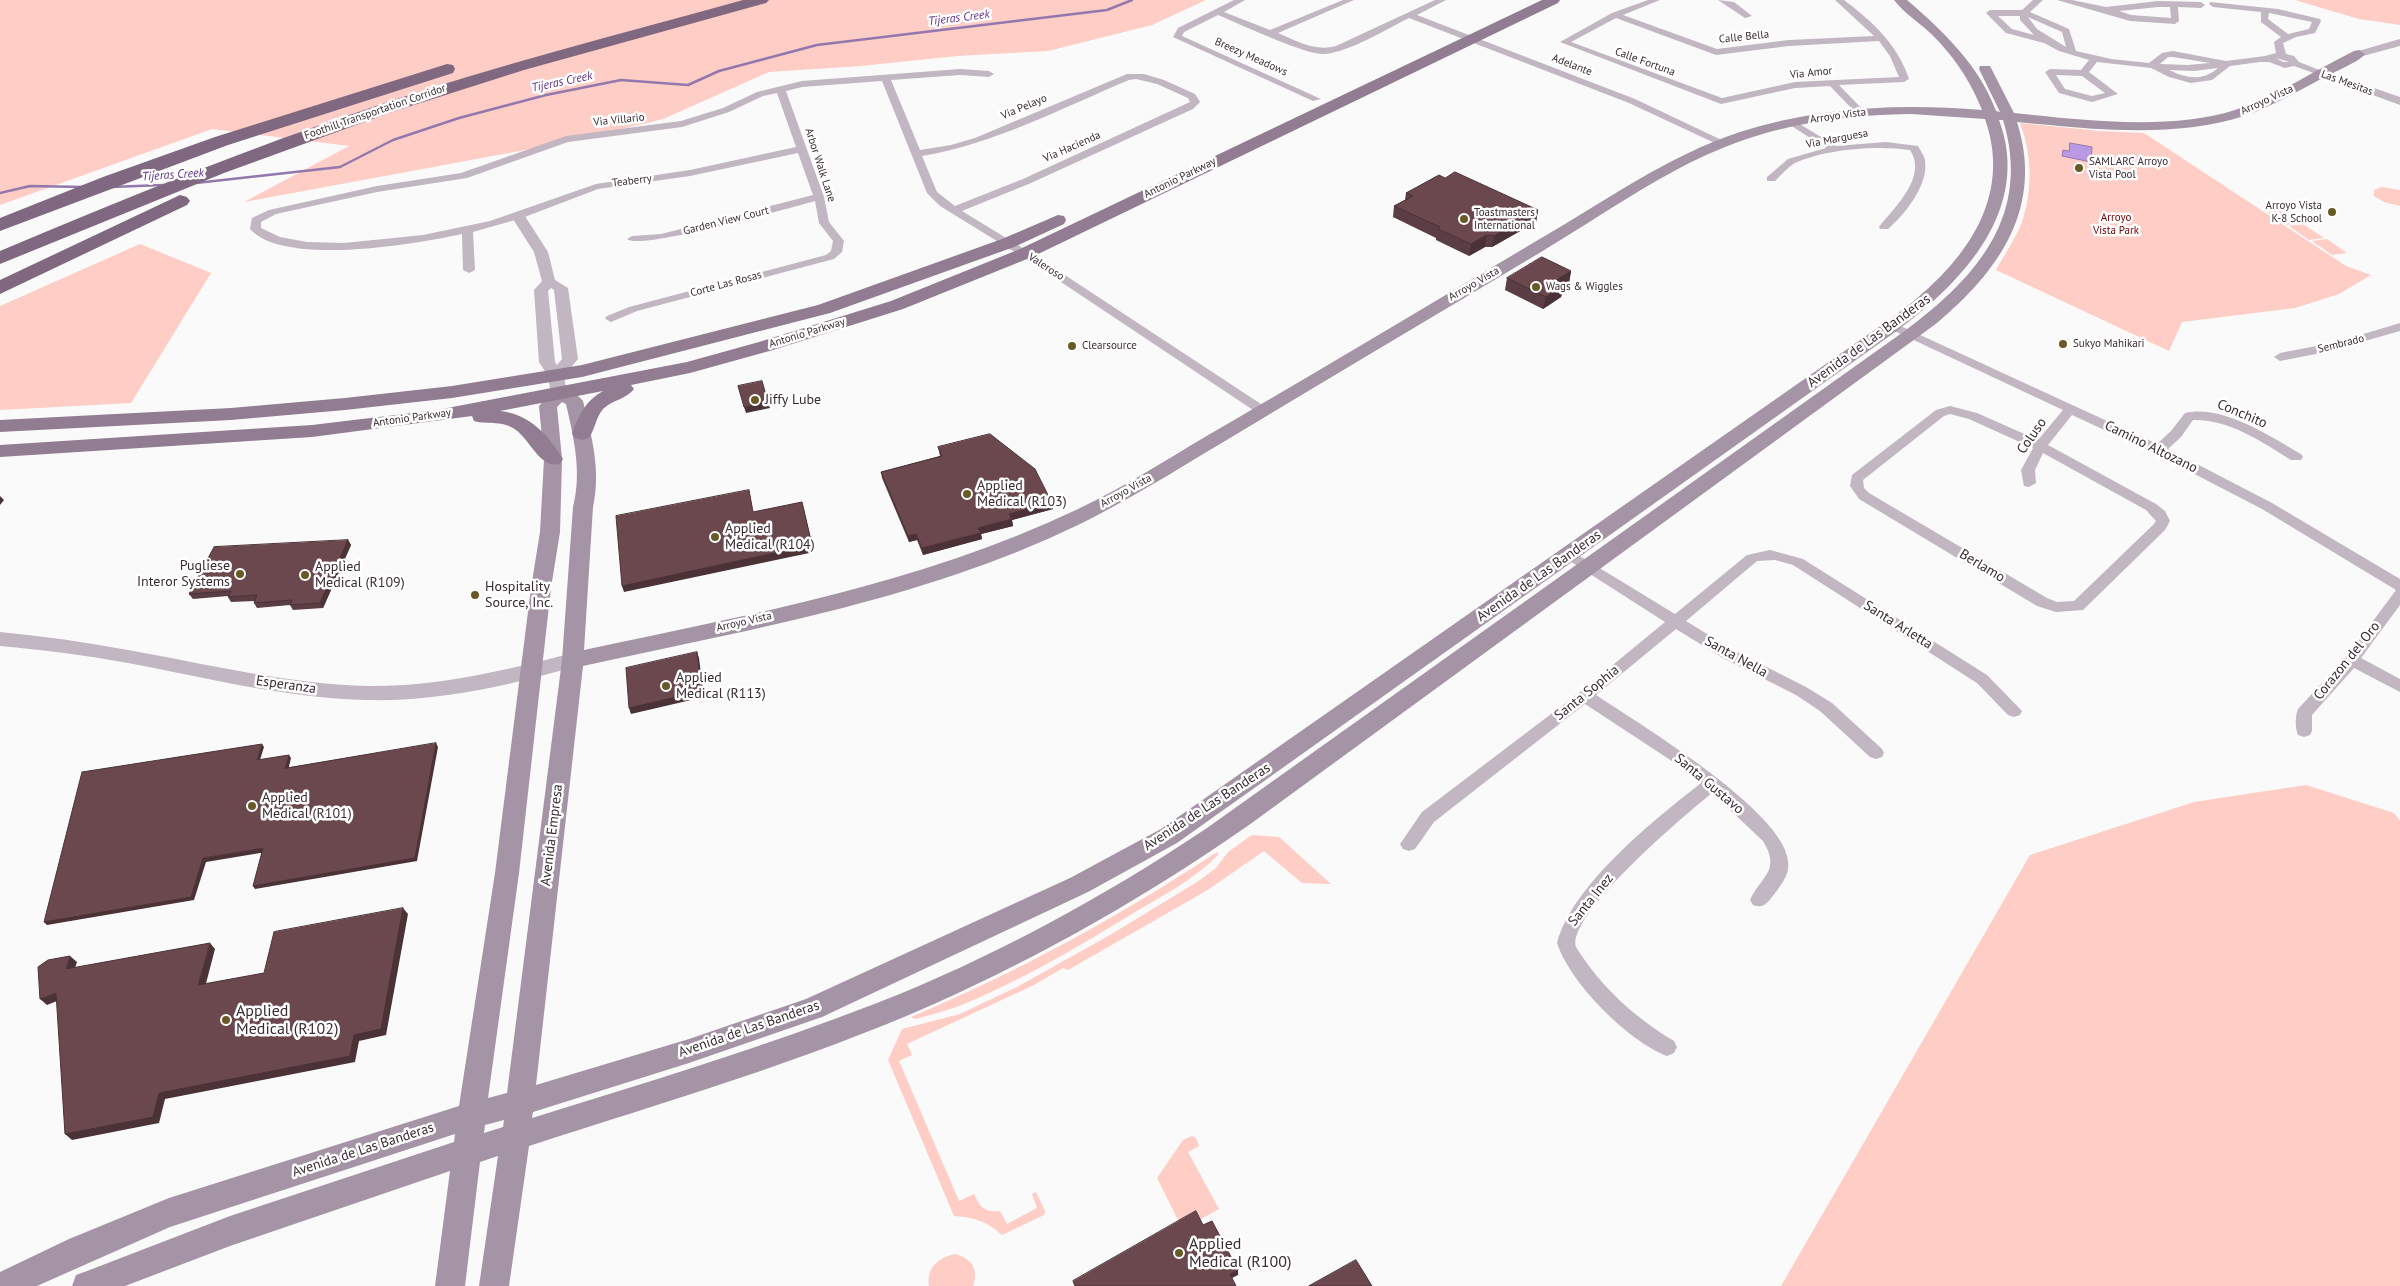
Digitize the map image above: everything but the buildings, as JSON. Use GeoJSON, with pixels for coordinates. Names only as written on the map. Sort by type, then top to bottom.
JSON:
{"type":"FeatureCollection","features":[{"type":"Feature","properties":{"kind":"highway","name":"Foothill Transportation Corridor"},"geometry":{"type":"LineString","coordinates":[[0,258],[108,212],[294,140],[439,90],[760,0]]}},
{"type":"Feature","properties":{"kind":"highway","name":"Foothill Transportation Corridor"},"geometry":{"type":"LineString","coordinates":[[0,225],[235,136],[465,63]]}},
{"type":"Feature","properties":{"kind":"highway"},"geometry":{"type":"LineString","coordinates":[[0,288],[158,211],[439,90]]}},
{"type":"Feature","properties":{"kind":"highway"},"geometry":{"type":"LineString","coordinates":[[0,212],[235,136]]}},
{"type":"Feature","properties":{"kind":"main road","name":"Antonio Parkway"},"geometry":{"type":"LineString","coordinates":[[1115,193],[1521,0]]}},
{"type":"Feature","properties":{"kind":"main road","name":"Antonio Parkway"},"geometry":{"type":"LineString","coordinates":[[0,426],[162,418],[302,408],[452,392],[558,385],[690,367],[897,305],[1026,254],[1553,0]]}},
{"type":"Feature","properties":{"kind":"main road","name":"Avenida de Las Banderas"},"geometry":{"type":"LineString","coordinates":[[3,1286],[80,1250],[169,1213],[472,1115],[519,1103],[689,1051],[813,1009],[1079,885],[1168,836],[1570,555],[1892,326],[1946,283],[1978,242],[1985,228],[1999,189],[2002,169],[2000,150],[1986,97],[1966,66],[1926,20],[1900,0]]}},
{"type":"Feature","properties":{"kind":"main road"},"geometry":{"type":"LineString","coordinates":[[1915,0],[1955,33]]}},
{"type":"Feature","properties":{"kind":"main road","name":"Arroyo Vista"},"geometry":{"type":"LineString","coordinates":[[573,660],[860,595],[1018,546],[1120,495],[1364,352],[1430,310],[1643,183],[1723,143],[1793,123],[1859,111],[1938,111],[2119,126],[2176,125],[2219,118],[2250,110],[2359,54]]}},
{"type":"Feature","properties":{"kind":"main road","name":"Avenida de Las Banderas"},"geometry":{"type":"LineString","coordinates":[[87,1286],[154,1258],[313,1203],[838,1031],[957,981],[1073,922],[1186,855],[1263,803],[1590,568],[1910,335],[1965,290],[1998,247],[2011,218],[2018,193],[2020,172],[2019,152],[2003,98],[1988,73],[1977,60]]}},
{"type":"Feature","properties":{"kind":"main road","name":"Antonio Parkway"},"geometry":{"type":"LineString","coordinates":[[0,451],[312,431],[437,416],[558,385],[674,349],[824,309],[1008,242],[1080,210]]}},
{"type":"Feature","properties":{"kind":"main road"},"geometry":{"type":"LineString","coordinates":[[582,434],[591,408],[607,396],[690,367]]}},
{"type":"Feature","properties":{"kind":"main road"},"geometry":{"type":"LineString","coordinates":[[450,1286],[469,1152],[472,1115],[501,917],[541,588],[550,532],[553,459],[548,406],[558,385]]}},
{"type":"Feature","properties":{"kind":"main road","name":"Avenida Empresa"},"geometry":{"type":"LineString","coordinates":[[494,1286],[516,1137],[573,660],[583,508],[588,485],[582,434],[574,401],[558,385]]}},
{"type":"Feature","properties":{"kind":"main road"},"geometry":{"type":"LineString","coordinates":[[437,416],[464,419],[486,416],[508,418],[534,432],[553,459]]}},
{"type":"Feature","properties":{"kind":"main road"},"geometry":{"type":"LineString","coordinates":[[1263,803],[1266,789],[1275,778],[1385,697],[1393,689],[1397,677]]}},
{"type":"Feature","properties":{"kind":"main road"},"geometry":{"type":"LineString","coordinates":[[1073,922],[1088,905],[1214,826],[1234,810],[1240,799],[1243,785]]}},
{"type":"Feature","properties":{"kind":"street"},"geometry":{"type":"LineString","coordinates":[[1218,12],[1241,0]]}},
{"type":"Feature","properties":{"kind":"street"},"geometry":{"type":"LineString","coordinates":[[1271,33],[1350,0]]}},
{"type":"Feature","properties":{"kind":"street"},"geometry":{"type":"LineString","coordinates":[[1218,12],[1311,50],[1324,52],[1339,48],[1442,0]]}},
{"type":"Feature","properties":{"kind":"street"},"geometry":{"type":"LineString","coordinates":[[1614,16],[1656,0]]}},
{"type":"Feature","properties":{"kind":"street"},"geometry":{"type":"LineString","coordinates":[[1722,0],[1748,16]]}},
{"type":"Feature","properties":{"kind":"street"},"geometry":{"type":"LineString","coordinates":[[1838,0],[1881,38]]}},
{"type":"Feature","properties":{"kind":"street"},"geometry":{"type":"LineString","coordinates":[[2039,0],[2031,5],[2023,18],[2026,23],[2048,41]]}},
{"type":"Feature","properties":{"kind":"street"},"geometry":{"type":"LineString","coordinates":[[2061,0],[2106,10],[2130,18],[2175,21],[2174,4]]}},
{"type":"Feature","properties":{"kind":"street"},"geometry":{"type":"LineString","coordinates":[[2106,10],[2158,4],[2200,5]]}},
{"type":"Feature","properties":{"kind":"street"},"geometry":{"type":"LineString","coordinates":[[2152,65],[2165,55],[2174,54],[2227,64],[2244,59],[2270,59],[2270,56],[2282,55],[2279,51],[2278,42],[2312,31],[2317,21],[2213,4]]}},
{"type":"Feature","properties":{"kind":"street","name":"Breezy Meadows"},"geometry":{"type":"LineString","coordinates":[[1218,12],[1181,30],[1177,37],[1316,99]]}},
{"type":"Feature","properties":{"kind":"street"},"geometry":{"type":"LineString","coordinates":[[2265,12],[2264,20],[2288,38]]}},
{"type":"Feature","properties":{"kind":"street"},"geometry":{"type":"LineString","coordinates":[[2072,52],[2066,31],[2025,13],[1990,13],[2009,31],[2048,41],[2072,52],[2094,60],[2152,65],[2178,79],[2190,82],[2205,79],[2219,73],[2227,64]]}},
{"type":"Feature","properties":{"kind":"street","name":"Adelante"},"geometry":{"type":"LineString","coordinates":[[1411,16],[1632,101],[1723,143]]}},
{"type":"Feature","properties":{"kind":"street","name":"Calle Bella"},"geometry":{"type":"LineString","coordinates":[[1614,16],[1716,52],[1789,43],[1881,38]]}},
{"type":"Feature","properties":{"kind":"street","name":"Calle Fortuna"},"geometry":{"type":"LineString","coordinates":[[1614,16],[1564,40],[1566,44],[1721,101]]}},
{"type":"Feature","properties":{"kind":"street","name":"Via Amor"},"geometry":{"type":"LineString","coordinates":[[1721,101],[1795,85],[1904,79],[1902,69],[1881,38]]}},
{"type":"Feature","properties":{"kind":"street","name":"Arroyo Vista"},"geometry":{"type":"LineString","coordinates":[[2359,54],[2400,42]]}},
{"type":"Feature","properties":{"kind":"street","name":"Las Mesitas"},"geometry":{"type":"LineString","coordinates":[[2282,55],[2291,58],[2294,63]]}},
{"type":"Feature","properties":{"kind":"street","name":"Las Mesitas"},"geometry":{"type":"LineString","coordinates":[[2270,59],[2283,64],[2294,63],[2400,101]]}},
{"type":"Feature","properties":{"kind":"street"},"geometry":{"type":"LineString","coordinates":[[2084,73],[2094,60]]}},
{"type":"Feature","properties":{"kind":"street","name":"Via Villario"},"geometry":{"type":"LineString","coordinates":[[256,220],[273,212],[377,189],[463,176],[566,140],[682,124],[726,110],[743,101],[780,88],[802,84],[960,72],[990,74]]}},
{"type":"Feature","properties":{"kind":"street"},"geometry":{"type":"LineString","coordinates":[[2050,72],[2084,73],[2106,89],[2113,94],[2092,99],[2062,91],[2050,72]]}},
{"type":"Feature","properties":{"kind":"street","name":"Via Hacienda"},"geometry":{"type":"LineString","coordinates":[[956,210],[1046,173],[1190,107],[1195,102],[1192,96],[1139,75]]}},
{"type":"Feature","properties":{"kind":"street","name":"Via Pelayo"},"geometry":{"type":"LineString","coordinates":[[916,154],[953,148],[978,140],[1127,77],[1139,75]]}},
{"type":"Feature","properties":{"kind":"street","name":"Valeroso"},"geometry":{"type":"LineString","coordinates":[[886,78],[932,193],[1263,411]]}},
{"type":"Feature","properties":{"kind":"street"},"geometry":{"type":"LineString","coordinates":[[1831,82],[1859,111]]}},
{"type":"Feature","properties":{"kind":"street","name":"Arbor Walk Lane"},"geometry":{"type":"LineString","coordinates":[[780,88],[819,197],[824,223],[839,241],[838,247]]}},
{"type":"Feature","properties":{"kind":"street"},"geometry":{"type":"LineString","coordinates":[[1793,123],[1836,150]]}},
{"type":"Feature","properties":{"kind":"street","name":"Via Marguesa"},"geometry":{"type":"LineString","coordinates":[[1770,179],[1794,160],[1836,150],[1874,144],[1897,144],[1914,148],[1920,159],[1917,182],[1896,218],[1884,226]]}},
{"type":"Feature","properties":{"kind":"street","name":"Teaberry"},"geometry":{"type":"LineString","coordinates":[[256,220],[255,228],[262,234],[275,240],[309,246],[336,247],[370,244],[467,228],[518,216],[571,194],[607,184],[690,173],[802,149]]}},
{"type":"Feature","properties":{"kind":"street","name":"Garden View Court"},"geometry":{"type":"LineString","coordinates":[[632,239],[661,237],[819,197]]}},
{"type":"Feature","properties":{"kind":"street"},"geometry":{"type":"LineString","coordinates":[[518,216],[541,252],[549,282],[561,288],[570,359],[558,385]]}},
{"type":"Feature","properties":{"kind":"street"},"geometry":{"type":"LineString","coordinates":[[467,228],[469,270]]}},
{"type":"Feature","properties":{"kind":"street","name":"Corte Las Rosas"},"geometry":{"type":"LineString","coordinates":[[611,318],[633,309],[830,257],[838,247]]}},
{"type":"Feature","properties":{"kind":"street","name":"Avenida Empresa"},"geometry":{"type":"LineString","coordinates":[[549,282],[541,290],[547,362],[558,385]]}},
{"type":"Feature","properties":{"kind":"street","name":"Camino Altozano"},"geometry":{"type":"LineString","coordinates":[[1892,326],[2159,450],[2267,506],[2400,586]]}},
{"type":"Feature","properties":{"kind":"street","name":"Sembrado"},"geometry":{"type":"LineString","coordinates":[[2280,356],[2302,354],[2360,340],[2400,327]]}},
{"type":"Feature","properties":{"kind":"street","name":"Coluso"},"geometry":{"type":"LineString","coordinates":[[2029,483],[2028,470],[2040,446],[2070,409]]}},
{"type":"Feature","properties":{"kind":"street","name":"Berlamo"},"geometry":{"type":"LineString","coordinates":[[1950,410],[1973,416],[2040,446],[2073,462],[2151,507],[2160,514],[2163,521],[2160,527],[2078,606],[2056,607],[2042,602],[1864,496],[1857,490],[1855,483],[1857,478],[1940,413],[1950,410]]}},
{"type":"Feature","properties":{"kind":"street","name":"Conchito"},"geometry":{"type":"LineString","coordinates":[[2159,450],[2176,434],[2189,416],[2201,414],[2219,418],[2296,457]]}},
{"type":"Feature","properties":{"kind":"street","name":"Santa Sophia"},"geometry":{"type":"LineString","coordinates":[[1409,844],[1428,817],[1585,696],[1752,558],[1762,554],[1773,554]]}},
{"type":"Feature","properties":{"kind":"street","name":"Santa Arletta"},"geometry":{"type":"LineString","coordinates":[[1773,554],[1798,562],[1982,679],[2014,711]]}},
{"type":"Feature","properties":{"kind":"street","name":"Santa Nella"},"geometry":{"type":"LineString","coordinates":[[1570,555],[1728,654],[1801,691],[1826,707],[1876,753]]}},
{"type":"Feature","properties":{"kind":"street","name":"Corazon del Oro"},"geometry":{"type":"LineString","coordinates":[[2304,732],[2304,712],[2352,660],[2400,594]]}},
{"type":"Feature","properties":{"kind":"street","name":"Esperanza"},"geometry":{"type":"LineString","coordinates":[[0,639],[76,648],[252,681],[343,692],[400,691],[476,682],[532,671],[573,660]]}},
{"type":"Feature","properties":{"kind":"street"},"geometry":{"type":"LineString","coordinates":[[2352,660],[2400,686]]}},
{"type":"Feature","properties":{"kind":"street","name":"Santa Gustavo"},"geometry":{"type":"LineString","coordinates":[[1585,696],[1687,763],[1712,783],[1769,836],[1777,849],[1780,862],[1778,875],[1759,900]]}},
{"type":"Feature","properties":{"kind":"street","name":"Santa Inez"},"geometry":{"type":"LineString","coordinates":[[1667,1047],[1627,1022],[1571,958],[1566,944],[1567,930],[1576,916],[1626,859],[1676,811],[1712,783]]}},
{"type":"Feature","properties":{"kind":"green space"},"geometry":{"type":"Polygon","coordinates":[[[0,0],[1206,0],[1152,25],[1048,51],[957,56],[861,66],[769,72],[663,119],[568,142],[244,202],[349,146],[212,129],[0,205],[0,0]]]}},
{"type":"Feature","properties":{"kind":"green space"},"geometry":{"type":"Polygon","coordinates":[[[2295,0],[2400,0],[2400,25],[2359,19],[2295,0]]]}},
{"type":"Feature","properties":{"kind":"green space","name":"Arroyo Vista Park"},"geometry":{"type":"Polygon","coordinates":[[[2020,123],[2100,131],[2144,133],[2346,266],[2371,275],[2339,294],[2295,308],[2182,322],[2169,351],[1996,270],[2022,222],[2026,210],[2030,172],[2027,147],[2020,123]]]}},
{"type":"Feature","properties":{"kind":"green space"},"geometry":{"type":"Polygon","coordinates":[[[2382,187],[2400,190],[2400,206],[2384,202],[2374,196],[2374,190],[2382,187]]]}},
{"type":"Feature","properties":{"kind":"green space"},"geometry":{"type":"Polygon","coordinates":[[[2281,210],[2301,223],[2287,225],[2267,212],[2281,210]]]}},
{"type":"Feature","properties":{"kind":"green space"},"geometry":{"type":"Polygon","coordinates":[[[2303,224],[2324,238],[2309,240],[2289,226],[2303,224]]]}},
{"type":"Feature","properties":{"kind":"green space"},"geometry":{"type":"Polygon","coordinates":[[[2327,239],[2347,253],[2332,255],[2312,241],[2327,239]]]}},
{"type":"Feature","properties":{"kind":"green space"},"geometry":{"type":"Polygon","coordinates":[[[140,244],[211,273],[131,403],[0,410],[0,306],[140,244]]]}},
{"type":"Feature","properties":{"kind":"green space"},"geometry":{"type":"Polygon","coordinates":[[[2306,785],[2394,813],[2400,821],[2400,1286],[1781,1286],[2030,855],[2194,802],[2306,785]]]}},
{"type":"Feature","properties":{"kind":"green space"},"geometry":{"type":"Polygon","coordinates":[[[1252,835],[1279,837],[1331,884],[1302,883],[1264,851],[1206,891],[1068,970],[1063,968],[1034,985],[907,1044],[912,1055],[899,1061],[959,1201],[974,1194],[978,1202],[986,1210],[1000,1211],[1007,1224],[1037,1208],[1032,1194],[1036,1192],[1045,1211],[1044,1215],[1002,1235],[980,1221],[954,1216],[888,1060],[902,1029],[960,1014],[1017,987],[1110,935],[1197,882],[1216,868],[1228,852],[1252,835]]]}},
{"type":"Feature","properties":{"kind":"green space"},"geometry":{"type":"Polygon","coordinates":[[[1217,852],[1218,855],[1209,864],[1179,886],[1050,962],[1005,986],[959,1006],[915,1019],[911,1017],[951,1000],[1068,942],[1217,852]]]}},
{"type":"Feature","properties":{"kind":"green space"},"geometry":{"type":"Polygon","coordinates":[[[1192,1136],[1196,1138],[1199,1146],[1188,1152],[1219,1209],[1201,1219],[1197,1213],[1179,1222],[1157,1178],[1183,1140],[1192,1136]]]}},
{"type":"Feature","properties":{"kind":"green space"},"geometry":{"type":"Polygon","coordinates":[[[955,1254],[966,1259],[973,1266],[975,1280],[973,1286],[929,1286],[930,1274],[935,1264],[949,1255],[955,1254]]]}},
{"type":"Feature","properties":{"kind":"shaded area"},"geometry":{"type":"Polygon","coordinates":[[[2070,143],[2092,147],[2091,162],[2062,156],[2063,150],[2069,151],[2070,143]]]}},
{"type":"Feature","properties":{"kind":"waterway","name":"Tijeras Creek"},"geometry":{"type":"LineString","coordinates":[[196,183],[340,167],[393,140],[459,118],[546,95],[621,80],[688,85],[719,71],[817,45],[1107,10],[1132,0]]}},
{"type":"Feature","properties":{"kind":"waterway","name":"Tijeras Creek"},"geometry":{"type":"LineString","coordinates":[[111,187],[163,185]]}},
{"type":"Feature","properties":{"kind":"waterway","name":"Tijeras Creek"},"geometry":{"type":"LineString","coordinates":[[0,193],[30,186],[83,187]]}},
{"type":"Feature","properties":{"kind":"place","name":"SAMLARC Arroyo Vista Pool"},"geometry":{"type":"Point","coordinates":[2079,168]}},
{"type":"Feature","properties":{"kind":"place","name":"Arroyo Vista K-8 School"},"geometry":{"type":"Point","coordinates":[2332,212]}},
{"type":"Feature","properties":{"kind":"place","name":"Toastmasters International"},"geometry":{"type":"Point","coordinates":[1464,219]}},
{"type":"Feature","properties":{"kind":"place","name":"Wags & Wiggles"},"geometry":{"type":"Point","coordinates":[1536,287]}},
{"type":"Feature","properties":{"kind":"place","name":"Sukyo Mahikari"},"geometry":{"type":"Point","coordinates":[2063,344]}},
{"type":"Feature","properties":{"kind":"place","name":"Clearsource"},"geometry":{"type":"Point","coordinates":[1072,346]}},
{"type":"Feature","properties":{"kind":"place","name":"Jiffy Lube"},"geometry":{"type":"Point","coordinates":[755,400]}},
{"type":"Feature","properties":{"kind":"place","name":"Applied Medical (R103)"},"geometry":{"type":"Point","coordinates":[967,494]}},
{"type":"Feature","properties":{"kind":"place","name":"Applied Medical (R104)"},"geometry":{"type":"Point","coordinates":[715,537]}},
{"type":"Feature","properties":{"kind":"place","name":"Pugliese Interor Systems"},"geometry":{"type":"Point","coordinates":[240,574]}},
{"type":"Feature","properties":{"kind":"place","name":"Applied Medical (R109)"},"geometry":{"type":"Point","coordinates":[305,575]}},
{"type":"Feature","properties":{"kind":"place","name":"Hospitality Source, Inc."},"geometry":{"type":"Point","coordinates":[475,595]}},
{"type":"Feature","properties":{"kind":"place","name":"Applied Medical (R113)"},"geometry":{"type":"Point","coordinates":[666,686]}},
{"type":"Feature","properties":{"kind":"place","name":"Applied Medical (R101)"},"geometry":{"type":"Point","coordinates":[252,806]}},
{"type":"Feature","properties":{"kind":"place","name":"Applied Medical (R102)"},"geometry":{"type":"Point","coordinates":[226,1020]}},
{"type":"Feature","properties":{"kind":"place","name":"Applied Medical (R100)"},"geometry":{"type":"Point","coordinates":[1179,1253]}}]}
